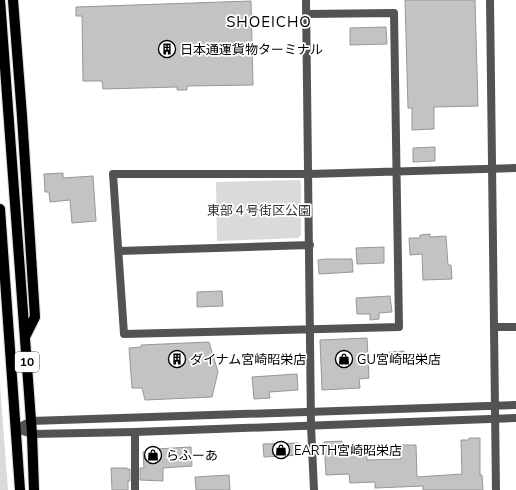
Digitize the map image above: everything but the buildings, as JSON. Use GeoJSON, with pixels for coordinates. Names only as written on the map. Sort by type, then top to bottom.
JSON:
{"type":"FeatureCollection","features":[{"type":"Feature","properties":{"kind":"main road","name":"10"},"geometry":{"type":"LineString","coordinates":[[0,0],[32,434],[34,490]]}},
{"type":"Feature","properties":{"kind":"main road"},"geometry":{"type":"LineString","coordinates":[[13,0],[36,317],[25,337]]}},
{"type":"Feature","properties":{"kind":"main road","name":"10"},"geometry":{"type":"LineString","coordinates":[[0,209],[20,490]]}},
{"type":"Feature","properties":{"kind":"main road"},"geometry":{"type":"LineString","coordinates":[[34,476],[41,490]]}},
{"type":"Feature","properties":{"kind":"street"},"geometry":{"type":"LineString","coordinates":[[306,0],[311,426],[314,490]]}},
{"type":"Feature","properties":{"kind":"street"},"geometry":{"type":"LineString","coordinates":[[490,0],[496,490]]}},
{"type":"Feature","properties":{"kind":"street"},"geometry":{"type":"LineString","coordinates":[[306,14],[394,13],[397,171],[399,327],[124,334],[113,174],[309,174],[397,171],[491,168],[516,168]]}},
{"type":"Feature","properties":{"kind":"street"},"geometry":{"type":"LineString","coordinates":[[119,251],[310,244]]}},
{"type":"Feature","properties":{"kind":"street"},"geometry":{"type":"LineString","coordinates":[[494,327],[516,327]]}},
{"type":"Feature","properties":{"kind":"street"},"geometry":{"type":"LineString","coordinates":[[16,429],[31,421],[516,405]]}},
{"type":"Feature","properties":{"kind":"street"},"geometry":{"type":"LineString","coordinates":[[16,429],[32,434],[135,432],[516,418]]}},
{"type":"Feature","properties":{"kind":"street"},"geometry":{"type":"LineString","coordinates":[[135,432],[135,490]]}},
{"type":"Feature","properties":{"kind":"green space","name":"東部４号街区公園"},"geometry":{"type":"Polygon","coordinates":[[[300,180],[301,235],[298,238],[217,241],[216,182],[300,180]]]}},
{"type":"Feature","properties":{"kind":"green space"},"geometry":{"type":"Polygon","coordinates":[[[0,385],[8,490],[0,490],[0,385]]]}},
{"type":"Feature","properties":{"kind":"place","name":"日本通運貨物ターミナル"},"geometry":{"type":"Point","coordinates":[167,49]}},
{"type":"Feature","properties":{"kind":"place","name":"ダイナム宮崎昭栄店"},"geometry":{"type":"Point","coordinates":[177,359]}},
{"type":"Feature","properties":{"kind":"place","name":"GU宮崎昭栄店"},"geometry":{"type":"Point","coordinates":[344,359]}},
{"type":"Feature","properties":{"kind":"place","name":"EARTH宮崎昭栄店"},"geometry":{"type":"Point","coordinates":[281,450]}},
{"type":"Feature","properties":{"kind":"place","name":"らふーあ"},"geometry":{"type":"Point","coordinates":[153,455]}},
{"type":"Feature","properties":{"kind":"district","name":"SHOEICHO"},"geometry":{"type":"Point","coordinates":[269,22]}}]}
